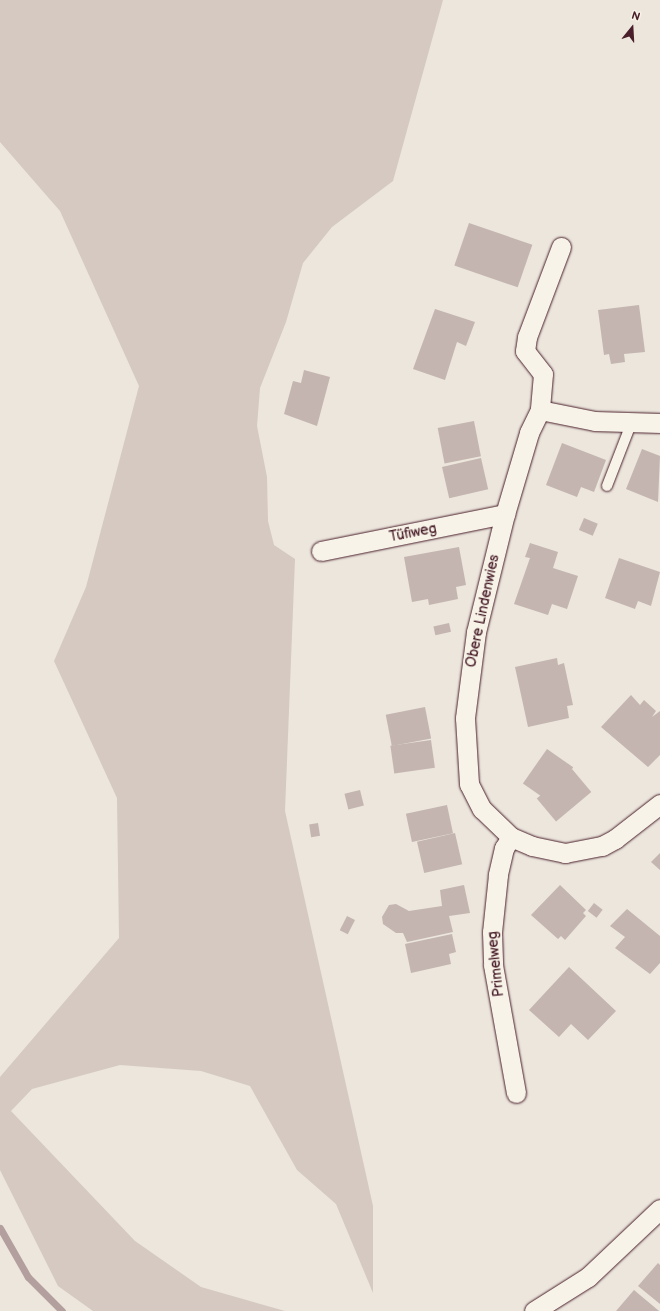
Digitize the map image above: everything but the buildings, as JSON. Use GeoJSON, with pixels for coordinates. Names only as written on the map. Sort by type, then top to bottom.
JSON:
{"type":"FeatureCollection","features":[{"type":"Feature","properties":{"kind":"street","name":"Obere Lindenwies"},"geometry":{"type":"LineString","coordinates":[[561,247],[527,337],[525,351],[543,374],[540,410],[529,434],[505,514],[476,632],[464,749],[468,784],[482,809],[511,837],[532,846],[565,853],[602,846],[660,804]]}},
{"type":"Feature","properties":{"kind":"street"},"geometry":{"type":"LineString","coordinates":[[540,410],[595,421],[631,424],[660,423]]}},
{"type":"Feature","properties":{"kind":"street","name":"Tüfiweg"},"geometry":{"type":"LineString","coordinates":[[321,551],[505,514]]}},
{"type":"Feature","properties":{"kind":"street","name":"Primelweg"},"geometry":{"type":"LineString","coordinates":[[511,837],[504,848],[498,875],[492,932],[494,965],[516,1092]]}},
{"type":"Feature","properties":{"kind":"street"},"geometry":{"type":"LineString","coordinates":[[534,1311],[588,1276],[660,1209]]}},
{"type":"Feature","properties":{"kind":"lane"},"geometry":{"type":"LineString","coordinates":[[607,486],[631,424]]}},
{"type":"Feature","properties":{"kind":"shaded area"},"geometry":{"type":"Polygon","coordinates":[[[0,0],[443,0],[393,181],[332,227],[303,263],[286,322],[260,388],[257,426],[267,477],[268,521],[274,545],[295,559],[285,811],[373,1206],[373,1293],[336,1204],[297,1170],[250,1086],[201,1071],[120,1065],[32,1089],[11,1111],[135,1241],[201,1287],[285,1311],[93,1311],[58,1286],[0,1170],[0,1077],[119,938],[117,798],[54,661],[86,587],[139,386],[60,211],[0,142],[0,0]]]}},
{"type":"Feature","properties":{"kind":"waterway"},"geometry":{"type":"LineString","coordinates":[[0,1228],[28,1277],[62,1311]]}}]}
